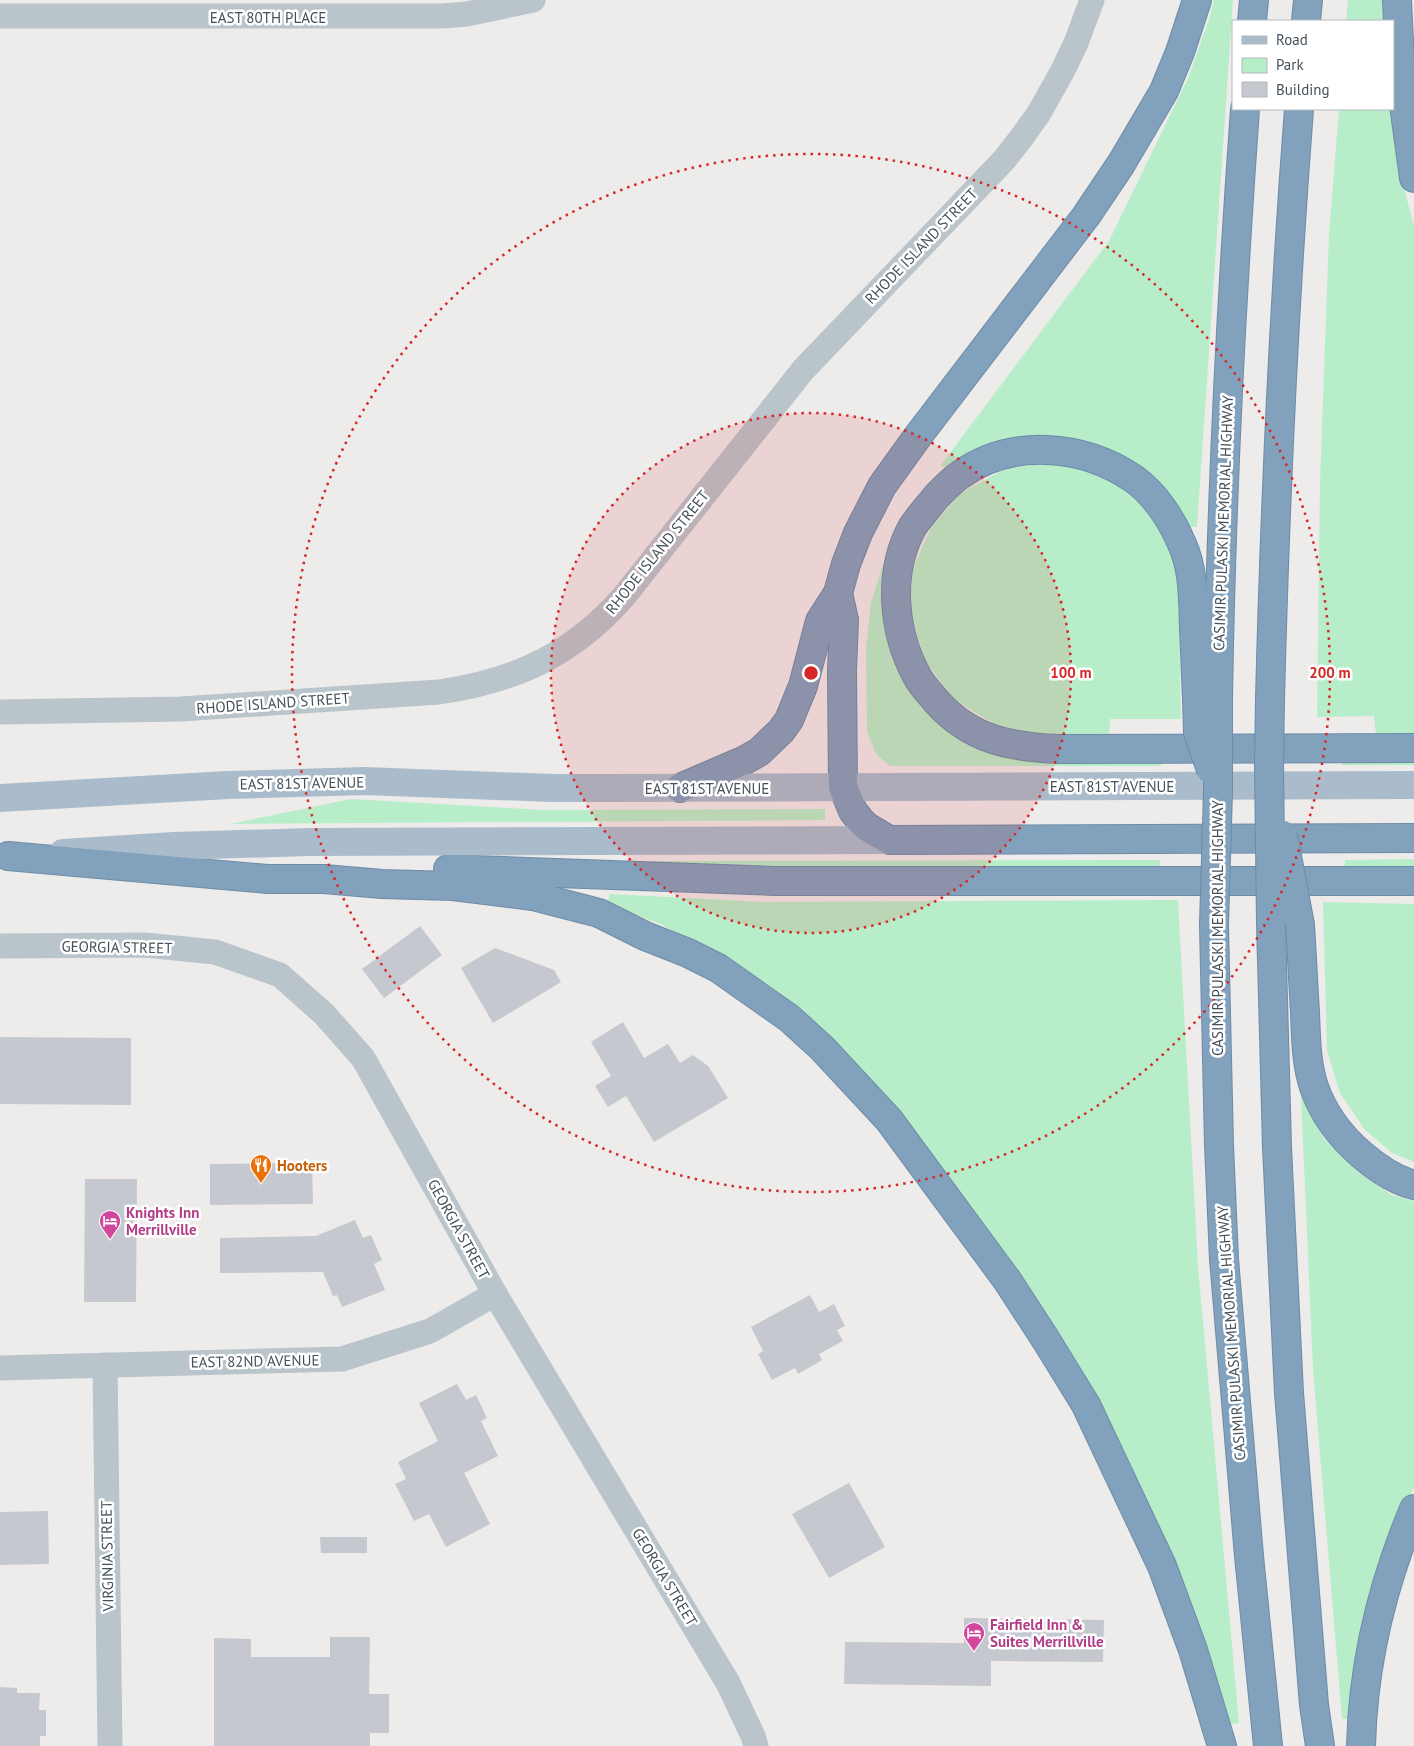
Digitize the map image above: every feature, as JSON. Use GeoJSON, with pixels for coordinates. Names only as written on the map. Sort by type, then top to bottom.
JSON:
{"type":"FeatureCollection","features":[{"type":"Feature","properties":{"kind":"highway"},"geometry":{"type":"LineString","coordinates":[[680,788],[746,760],[759,752],[781,732],[789,720],[799,699],[820,621],[838,593],[846,564],[858,533],[882,486],[1086,216],[1121,164],[1159,101],[1180,52],[1197,0]]}},
{"type":"Feature","properties":{"kind":"highway"},"geometry":{"type":"LineString","coordinates":[[1252,20],[1254,0]]}},
{"type":"Feature","properties":{"kind":"highway"},"geometry":{"type":"LineString","coordinates":[[1306,20],[1308,0]]}},
{"type":"Feature","properties":{"kind":"highway"},"geometry":{"type":"LineString","coordinates":[[1397,0],[1401,83],[1414,178]]}},
{"type":"Feature","properties":{"kind":"highway","name":"CASIMIR PULASKI MEMORIAL HIGHWAY"},"geometry":{"type":"LineString","coordinates":[[1245,110],[1207,699],[1218,790],[1214,926],[1224,1259],[1249,1556],[1268,1746]]}},
{"type":"Feature","properties":{"kind":"highway"},"geometry":{"type":"LineString","coordinates":[[1299,110],[1292,203],[1275,538],[1269,765],[1271,924],[1279,1196],[1289,1393],[1314,1704],[1320,1746]]}},
{"type":"Feature","properties":{"kind":"highway"},"geometry":{"type":"LineString","coordinates":[[1207,699],[1191,574],[1183,545],[1168,517],[1156,501],[1135,480],[1107,463],[1079,453],[1054,450],[1028,450],[1003,455],[982,463],[960,475],[925,509],[913,527],[898,571],[897,617],[902,641],[922,685],[942,707],[962,724],[984,737],[1005,744],[1040,748],[1414,748]]}},
{"type":"Feature","properties":{"kind":"highway"},"geometry":{"type":"LineString","coordinates":[[838,593],[844,620],[842,671],[843,787],[853,811],[860,820],[867,828],[889,840],[1414,838]]}},
{"type":"Feature","properties":{"kind":"highway"},"geometry":{"type":"LineString","coordinates":[[1269,765],[1300,925],[1308,1061],[1314,1087],[1337,1129],[1365,1158],[1390,1174],[1414,1185]]}},
{"type":"Feature","properties":{"kind":"highway"},"geometry":{"type":"LineString","coordinates":[[4,857],[268,879],[324,879],[382,884],[453,886],[533,896],[599,913],[718,968],[789,1018],[822,1048],[888,1120],[1001,1272],[1086,1405],[1162,1566],[1193,1650],[1222,1746]]}},
{"type":"Feature","properties":{"kind":"highway"},"geometry":{"type":"LineString","coordinates":[[324,879],[382,870],[425,869],[775,881],[1414,881]]}},
{"type":"Feature","properties":{"kind":"highway"},"geometry":{"type":"LineString","coordinates":[[1361,1746],[1363,1698],[1373,1637],[1396,1555],[1414,1509]]}},
{"type":"Feature","properties":{"kind":"main road","name":"EAST 81ST AVENUE"},"geometry":{"type":"LineString","coordinates":[[0,798],[228,785],[364,781],[553,788],[1414,785]]}},
{"type":"Feature","properties":{"kind":"main road"},"geometry":{"type":"LineString","coordinates":[[4,857],[174,846],[310,842],[889,840]]}},
{"type":"Feature","properties":{"kind":"street","name":"EAST 80TH PLACE"},"geometry":{"type":"LineString","coordinates":[[0,16],[442,16],[467,14],[534,0]]}},
{"type":"Feature","properties":{"kind":"street","name":"RHODE ISLAND STREET"},"geometry":{"type":"LineString","coordinates":[[0,712],[181,709],[439,692],[466,688],[510,676],[544,661],[580,639],[612,610],[803,370],[1004,160],[1034,121],[1052,93],[1076,43],[1092,0]]}},
{"type":"Feature","properties":{"kind":"street","name":"GEORGIA STREET"},"geometry":{"type":"LineString","coordinates":[[0,946],[145,945],[214,952],[280,975],[324,1014],[363,1058],[495,1294],[728,1683],[756,1746]]}},
{"type":"Feature","properties":{"kind":"street","name":"EAST 82ND AVENUE"},"geometry":{"type":"LineString","coordinates":[[0,1368],[342,1359],[430,1331],[495,1294]]}},
{"type":"Feature","properties":{"kind":"street","name":"VIRGINIA STREET"},"geometry":{"type":"LineString","coordinates":[[105,1365],[110,1746]]}},
{"type":"Feature","properties":{"kind":"green space"},"geometry":{"type":"Polygon","coordinates":[[[1214,0],[1233,0],[1197,527],[1189,527],[1089,447],[947,470],[941,465],[1109,241],[1189,76],[1214,0]]]}},
{"type":"Feature","properties":{"kind":"green space"},"geometry":{"type":"Polygon","coordinates":[[[1348,0],[1385,0],[1386,20],[1346,20],[1348,0]]]}},
{"type":"Feature","properties":{"kind":"green space"},"geometry":{"type":"Polygon","coordinates":[[[1339,110],[1393,110],[1402,181],[1414,226],[1414,735],[1376,736],[1374,716],[1317,717],[1320,482],[1329,234],[1339,110]]]}},
{"type":"Feature","properties":{"kind":"green space"},"geometry":{"type":"Polygon","coordinates":[[[1043,463],[1080,468],[1115,483],[1148,510],[1168,540],[1178,580],[1181,719],[1110,719],[1109,735],[1033,735],[993,723],[953,699],[926,662],[910,614],[913,569],[931,527],[961,493],[1003,470],[1043,463]]]}},
{"type":"Feature","properties":{"kind":"green space"},"geometry":{"type":"Polygon","coordinates":[[[886,555],[882,597],[886,633],[905,682],[967,740],[1161,757],[1161,766],[890,766],[876,754],[867,732],[866,648],[871,602],[886,555]]]}},
{"type":"Feature","properties":{"kind":"green space"},"geometry":{"type":"Polygon","coordinates":[[[1414,756],[1414,765],[1342,765],[1342,757],[1414,756]]]}},
{"type":"Feature","properties":{"kind":"green space"},"geometry":{"type":"Polygon","coordinates":[[[351,799],[543,810],[825,809],[825,820],[230,824],[351,799]]]}},
{"type":"Feature","properties":{"kind":"green space"},"geometry":{"type":"Polygon","coordinates":[[[1414,859],[1414,868],[1344,868],[1345,860],[1414,859]]]}},
{"type":"Feature","properties":{"kind":"green space"},"geometry":{"type":"Polygon","coordinates":[[[1160,860],[1160,868],[749,869],[649,865],[650,861],[1160,860]]]}},
{"type":"Feature","properties":{"kind":"green space"},"geometry":{"type":"Polygon","coordinates":[[[610,894],[763,902],[1178,900],[1198,1266],[1239,1723],[1230,1724],[1197,1622],[1159,1525],[1104,1410],[1045,1311],[970,1208],[739,970],[661,924],[607,905],[610,894]]]}},
{"type":"Feature","properties":{"kind":"green space"},"geometry":{"type":"Polygon","coordinates":[[[1323,902],[1414,904],[1414,1162],[1392,1153],[1365,1130],[1340,1093],[1327,1051],[1323,902]]]}},
{"type":"Feature","properties":{"kind":"green space"},"geometry":{"type":"Polygon","coordinates":[[[1301,1096],[1324,1139],[1358,1172],[1392,1195],[1414,1201],[1414,1486],[1388,1554],[1352,1719],[1342,1719],[1313,1370],[1301,1096]]]}},
{"type":"Feature","properties":{"kind":"building"},"geometry":{"type":"Polygon","coordinates":[[[420,926],[442,955],[384,998],[362,969],[420,926]]]}},
{"type":"Feature","properties":{"kind":"building"},"geometry":{"type":"Polygon","coordinates":[[[495,948],[554,970],[561,982],[493,1023],[461,968],[495,948]]]}},
{"type":"Feature","properties":{"kind":"building"},"geometry":{"type":"Polygon","coordinates":[[[623,1022],[644,1058],[668,1044],[680,1063],[693,1055],[708,1066],[728,1098],[654,1142],[626,1096],[608,1107],[595,1086],[611,1076],[591,1042],[623,1022]]]}},
{"type":"Feature","properties":{"kind":"building"},"geometry":{"type":"Polygon","coordinates":[[[0,1037],[131,1038],[131,1105],[0,1104],[0,1037]]]}},
{"type":"Feature","properties":{"kind":"building","name":"Hooters"},"geometry":{"type":"Polygon","coordinates":[[[312,1163],[313,1204],[210,1205],[210,1164],[312,1163]]]}},
{"type":"Feature","properties":{"kind":"building","name":"Knights Inn Merrillville"},"geometry":{"type":"Polygon","coordinates":[[[85,1179],[137,1179],[136,1302],[84,1302],[85,1179]]]}},
{"type":"Feature","properties":{"kind":"building"},"geometry":{"type":"Polygon","coordinates":[[[355,1220],[363,1238],[371,1235],[382,1260],[374,1264],[385,1290],[342,1307],[337,1295],[333,1296],[323,1272],[220,1273],[220,1238],[316,1236],[355,1220]]]}},
{"type":"Feature","properties":{"kind":"building"},"geometry":{"type":"Polygon","coordinates":[[[810,1295],[819,1312],[834,1304],[845,1326],[837,1330],[843,1341],[819,1354],[822,1360],[798,1374],[795,1368],[772,1380],[758,1354],[763,1351],[751,1327],[810,1295]]]}},
{"type":"Feature","properties":{"kind":"building"},"geometry":{"type":"Polygon","coordinates":[[[457,1384],[466,1400],[476,1395],[487,1418],[481,1421],[498,1456],[464,1473],[490,1524],[446,1547],[429,1514],[414,1521],[395,1484],[406,1479],[398,1462],[438,1441],[419,1403],[457,1384]]]}},
{"type":"Feature","properties":{"kind":"building"},"geometry":{"type":"Polygon","coordinates":[[[849,1483],[885,1547],[829,1578],[792,1514],[849,1483]]]}},
{"type":"Feature","properties":{"kind":"building"},"geometry":{"type":"Polygon","coordinates":[[[48,1511],[49,1564],[0,1565],[0,1512],[48,1511]]]}},
{"type":"Feature","properties":{"kind":"building"},"geometry":{"type":"Polygon","coordinates":[[[320,1537],[367,1537],[367,1553],[321,1553],[320,1537]]]}},
{"type":"Feature","properties":{"kind":"building","name":"Fairfield Inn & Suites Merrillville"},"geometry":{"type":"Polygon","coordinates":[[[964,1618],[1104,1620],[1103,1662],[991,1661],[991,1686],[844,1684],[845,1642],[964,1643],[964,1618]]]}},
{"type":"Feature","properties":{"kind":"building"},"geometry":{"type":"Polygon","coordinates":[[[330,1637],[370,1637],[369,1694],[389,1694],[389,1733],[370,1733],[370,1746],[214,1746],[214,1638],[251,1639],[251,1657],[330,1657],[330,1637]]]}},
{"type":"Feature","properties":{"kind":"building"},"geometry":{"type":"Polygon","coordinates":[[[0,1687],[17,1688],[17,1693],[40,1693],[39,1710],[46,1710],[46,1736],[40,1736],[40,1746],[0,1746],[0,1687]]]}},
{"type":"Feature","properties":{"kind":"place","name":"Hooters"},"geometry":{"type":"Point","coordinates":[261,1184]}},
{"type":"Feature","properties":{"kind":"place","name":"Knights Inn Merrillville"},"geometry":{"type":"Point","coordinates":[110,1240]}},
{"type":"Feature","properties":{"kind":"place","name":"Fairfield Inn & Suites Merrillville"},"geometry":{"type":"Point","coordinates":[974,1652]}}]}
